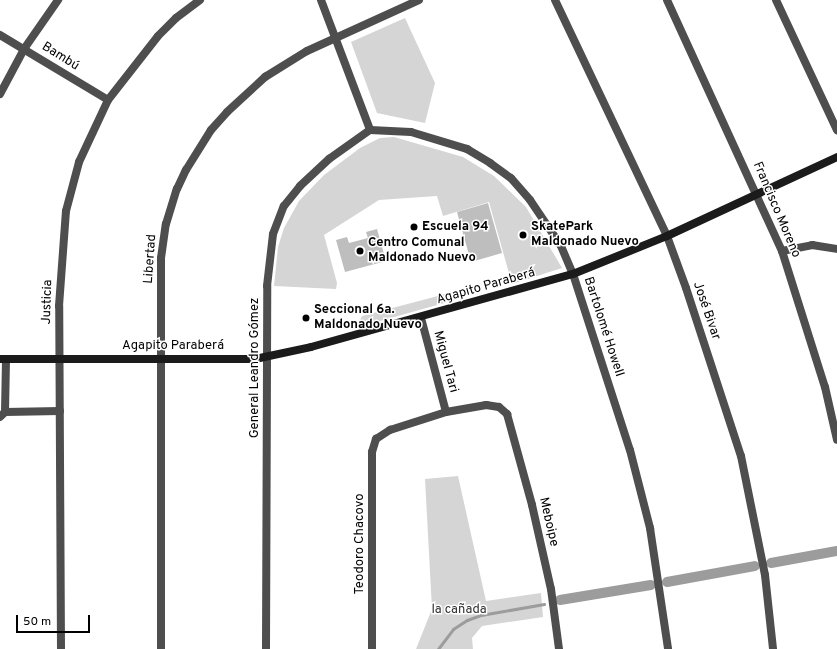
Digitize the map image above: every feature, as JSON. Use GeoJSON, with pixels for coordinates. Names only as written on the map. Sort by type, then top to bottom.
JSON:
{"type":"FeatureCollection","features":[{"type":"Feature","properties":{"kind":"street"},"geometry":{"type":"LineString","coordinates":[[0,94],[24,49],[58,0]]}},
{"type":"Feature","properties":{"kind":"street","name":"Justicia"},"geometry":{"type":"LineString","coordinates":[[61,649],[59,358],[62,237],[66,211],[79,162],[108,100],[158,36],[176,18],[200,0]]}},
{"type":"Feature","properties":{"kind":"street"},"geometry":{"type":"LineString","coordinates":[[321,0],[334,39],[370,130]]}},
{"type":"Feature","properties":{"kind":"street","name":"Libertad"},"geometry":{"type":"LineString","coordinates":[[161,649],[160,358],[163,241],[170,208],[186,170],[211,130],[246,94],[285,63],[419,0]]}},
{"type":"Feature","properties":{"kind":"street","name":"José Bivar"},"geometry":{"type":"LineString","coordinates":[[555,0],[667,236],[686,288],[741,456],[765,575],[773,649]]}},
{"type":"Feature","properties":{"kind":"street","name":"Francisco Moreno"},"geometry":{"type":"LineString","coordinates":[[667,0],[757,193],[782,251],[825,387],[837,440]]}},
{"type":"Feature","properties":{"kind":"street"},"geometry":{"type":"LineString","coordinates":[[776,0],[837,130]]}},
{"type":"Feature","properties":{"kind":"street","name":"Bambú"},"geometry":{"type":"LineString","coordinates":[[0,35],[108,100]]}},
{"type":"Feature","properties":{"kind":"street","name":"Bartolomé Howell"},"geometry":{"type":"LineString","coordinates":[[370,130],[411,132],[467,149],[511,178],[530,200],[561,246],[573,274],[630,450],[650,528],[668,649]]}},
{"type":"Feature","properties":{"kind":"street","name":"General Leandro Gómez"},"geometry":{"type":"LineString","coordinates":[[266,649],[266,357],[268,264],[273,234],[284,206],[300,186],[329,159],[370,130]]}},
{"type":"Feature","properties":{"kind":"street","name":"Agapito Paraberá"},"geometry":{"type":"LineString","coordinates":[[3,358],[266,357],[420,318],[573,274],[667,236],[837,157]]}},
{"type":"Feature","properties":{"kind":"street"},"geometry":{"type":"LineString","coordinates":[[782,251],[812,245],[837,249]]}},
{"type":"Feature","properties":{"kind":"street","name":"Miguel Tari"},"geometry":{"type":"LineString","coordinates":[[420,318],[446,412]]}},
{"type":"Feature","properties":{"kind":"street"},"geometry":{"type":"LineString","coordinates":[[3,358],[3,415],[60,412]]}},
{"type":"Feature","properties":{"kind":"street","name":"Meboipe"},"geometry":{"type":"LineString","coordinates":[[446,412],[486,405],[499,407],[507,414],[532,505],[551,589],[559,649]]}},
{"type":"Feature","properties":{"kind":"street","name":"Teodoro Chacovo"},"geometry":{"type":"LineString","coordinates":[[372,649],[372,452],[376,439],[390,430],[446,412]]}},
{"type":"Feature","properties":{"kind":"green space"},"geometry":{"type":"Polygon","coordinates":[[[405,18],[435,83],[425,123],[377,113],[351,42],[405,18]]]}},
{"type":"Feature","properties":{"kind":"green space"},"geometry":{"type":"Polygon","coordinates":[[[394,137],[463,157],[494,176],[526,207],[562,268],[512,284],[489,202],[443,216],[437,196],[379,200],[324,235],[337,283],[336,289],[274,286],[278,247],[284,228],[299,201],[324,175],[360,148],[380,138],[394,137]]]}},
{"type":"Feature","properties":{"kind":"green space"},"geometry":{"type":"Polygon","coordinates":[[[453,292],[455,300],[362,326],[359,322],[362,316],[453,292]]]}},
{"type":"Feature","properties":{"kind":"green space","name":"la cañada"},"geometry":{"type":"Polygon","coordinates":[[[458,476],[486,601],[541,593],[543,617],[482,626],[472,638],[473,649],[416,649],[432,609],[425,479],[458,476]]]}},
{"type":"Feature","properties":{"kind":"building"},"geometry":{"type":"Polygon","coordinates":[[[488,203],[502,253],[471,262],[457,212],[488,203]]]}},
{"type":"Feature","properties":{"kind":"building"},"geometry":{"type":"Polygon","coordinates":[[[377,229],[386,261],[345,272],[336,240],[347,237],[349,243],[368,238],[366,232],[377,229]]]}},
{"type":"Feature","properties":{"kind":"waterway"},"geometry":{"type":"LineString","coordinates":[[771,563],[837,551]]}},
{"type":"Feature","properties":{"kind":"waterway"},"geometry":{"type":"LineString","coordinates":[[667,582],[755,566]]}},
{"type":"Feature","properties":{"kind":"waterway"},"geometry":{"type":"LineString","coordinates":[[560,600],[651,585]]}},
{"type":"Feature","properties":{"kind":"waterway"},"geometry":{"type":"LineString","coordinates":[[438,649],[453,629],[467,620],[481,615],[544,604]]}},
{"type":"Feature","properties":{"kind":"place","name":"Escuela 94"},"geometry":{"type":"Point","coordinates":[414,227]}},
{"type":"Feature","properties":{"kind":"place","name":"SkatePark Maldonado Nuevo"},"geometry":{"type":"Point","coordinates":[523,235]}},
{"type":"Feature","properties":{"kind":"place","name":"Centro Comunal Maldonado Nuevo"},"geometry":{"type":"Point","coordinates":[360,251]}},
{"type":"Feature","properties":{"kind":"place","name":"Seccional 6a. Maldonado Nuevo"},"geometry":{"type":"Point","coordinates":[306,318]}}]}
